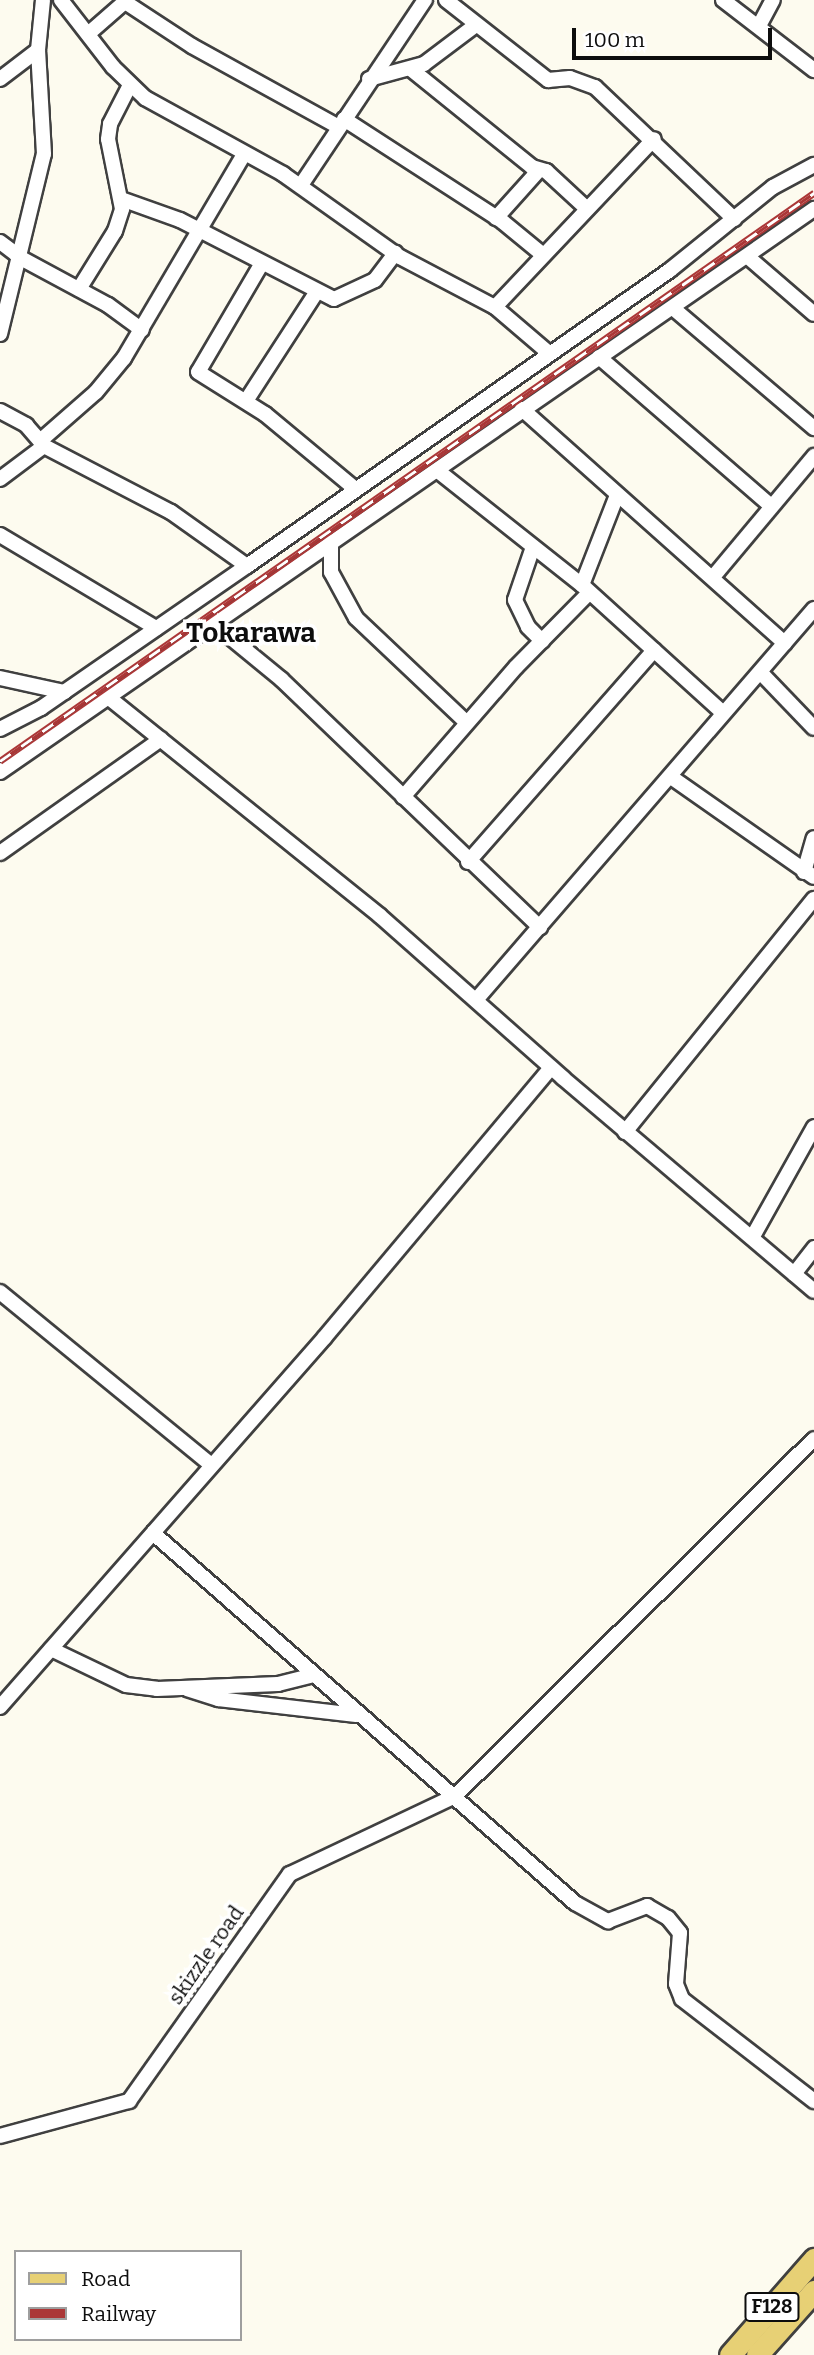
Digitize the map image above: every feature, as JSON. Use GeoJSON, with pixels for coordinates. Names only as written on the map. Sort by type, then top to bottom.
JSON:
{"type":"FeatureCollection","features":[{"type":"Feature","properties":{"kind":"main road","name":"F128"},"geometry":{"type":"LineString","coordinates":[[730,2355],[814,2259]]}},
{"type":"Feature","properties":{"kind":"main road","name":"F128"},"geometry":{"type":"LineString","coordinates":[[757,2355],[814,2291]]}},
{"type":"Feature","properties":{"kind":"street"},"geometry":{"type":"LineString","coordinates":[[0,334],[17,255],[44,154],[38,50],[43,0]]}},
{"type":"Feature","properties":{"kind":"street"},"geometry":{"type":"LineString","coordinates":[[61,0],[130,85],[161,109],[301,185],[395,253],[495,307],[550,354]]}},
{"type":"Feature","properties":{"kind":"street"},"geometry":{"type":"LineString","coordinates":[[301,185],[369,79],[425,0]]}},
{"type":"Feature","properties":{"kind":"street"},"geometry":{"type":"LineString","coordinates":[[446,0],[548,80],[585,80],[654,139],[734,219]]}},
{"type":"Feature","properties":{"kind":"street"},"geometry":{"type":"LineString","coordinates":[[723,0],[760,24],[814,70]]}},
{"type":"Feature","properties":{"kind":"street"},"geometry":{"type":"LineString","coordinates":[[760,24],[773,0]]}},
{"type":"Feature","properties":{"kind":"street"},"geometry":{"type":"LineString","coordinates":[[89,34],[126,1],[192,46],[341,123],[496,218],[542,254]]}},
{"type":"Feature","properties":{"kind":"street"},"geometry":{"type":"LineString","coordinates":[[369,79],[412,70],[447,50],[476,25]]}},
{"type":"Feature","properties":{"kind":"street"},"geometry":{"type":"LineString","coordinates":[[0,79],[38,50]]}},
{"type":"Feature","properties":{"kind":"street"},"geometry":{"type":"LineString","coordinates":[[412,70],[586,208]]}},
{"type":"Feature","properties":{"kind":"street"},"geometry":{"type":"LineString","coordinates":[[79,289],[115,231],[124,200],[108,139],[110,124],[130,85]]}},
{"type":"Feature","properties":{"kind":"street"},"geometry":{"type":"LineString","coordinates":[[495,307],[542,254],[654,139]]}},
{"type":"Feature","properties":{"kind":"street"},"geometry":{"type":"LineString","coordinates":[[0,479],[42,444],[96,392],[142,330],[244,155]]}},
{"type":"Feature","properties":{"kind":"street"},"geometry":{"type":"LineString","coordinates":[[0,729],[64,692],[247,566],[354,488],[550,354],[734,219],[773,187],[814,165]]}},
{"type":"Feature","properties":{"kind":"street"},"geometry":{"type":"LineString","coordinates":[[496,218],[539,170]]}},
{"type":"Feature","properties":{"kind":"street"},"geometry":{"type":"LineString","coordinates":[[124,200],[200,230],[316,293],[334,299],[356,292],[374,279],[395,253]]}},
{"type":"Feature","properties":{"kind":"street"},"geometry":{"type":"LineString","coordinates":[[0,772],[438,471],[522,409],[674,309],[814,209]]}},
{"type":"Feature","properties":{"kind":"street"},"geometry":{"type":"LineString","coordinates":[[0,242],[142,330]]}},
{"type":"Feature","properties":{"kind":"street"},"geometry":{"type":"LineString","coordinates":[[748,257],[814,314]]}},
{"type":"Feature","properties":{"kind":"street"},"geometry":{"type":"LineString","coordinates":[[262,263],[198,370],[246,401],[354,488]]}},
{"type":"Feature","properties":{"kind":"street"},"geometry":{"type":"LineString","coordinates":[[246,401],[316,293]]}},
{"type":"Feature","properties":{"kind":"street"},"geometry":{"type":"LineString","coordinates":[[674,309],[814,428]]}},
{"type":"Feature","properties":{"kind":"street"},"geometry":{"type":"LineString","coordinates":[[599,357],[771,506]]}},
{"type":"Feature","properties":{"kind":"street"},"geometry":{"type":"LineString","coordinates":[[522,409],[785,643]]}},
{"type":"Feature","properties":{"kind":"street"},"geometry":{"type":"LineString","coordinates":[[0,411],[26,425],[42,444],[171,512],[247,566]]}},
{"type":"Feature","properties":{"kind":"street"},"geometry":{"type":"LineString","coordinates":[[713,577],[814,456]]}},
{"type":"Feature","properties":{"kind":"street"},"geometry":{"type":"LineString","coordinates":[[438,471],[586,589],[722,712]]}},
{"type":"Feature","properties":{"kind":"street"},"geometry":{"type":"LineString","coordinates":[[403,797],[466,722],[542,641],[586,589],[617,495]]}},
{"type":"Feature","properties":{"kind":"street"},"geometry":{"type":"LineString","coordinates":[[0,535],[156,628]]}},
{"type":"Feature","properties":{"kind":"street"},"geometry":{"type":"LineString","coordinates":[[331,542],[331,572],[356,618],[466,722]]}},
{"type":"Feature","properties":{"kind":"street"},"geometry":{"type":"LineString","coordinates":[[533,547],[515,600],[528,627],[542,641]]}},
{"type":"Feature","properties":{"kind":"street"},"geometry":{"type":"LineString","coordinates":[[476,1000],[671,776],[722,712],[761,673],[814,609]]}},
{"type":"Feature","properties":{"kind":"street"},"geometry":{"type":"LineString","coordinates":[[214,625],[281,679],[468,862],[540,927]]}},
{"type":"Feature","properties":{"kind":"street"},"geometry":{"type":"LineString","coordinates":[[468,862],[654,650]]}},
{"type":"Feature","properties":{"kind":"street"},"geometry":{"type":"LineString","coordinates":[[761,673],[814,728]]}},
{"type":"Feature","properties":{"kind":"street"},"geometry":{"type":"LineString","coordinates":[[0,678],[64,692]]}},
{"type":"Feature","properties":{"kind":"street"},"geometry":{"type":"LineString","coordinates":[[108,697],[380,915],[551,1068],[814,1291]]}},
{"type":"Feature","properties":{"kind":"street"},"geometry":{"type":"LineString","coordinates":[[0,853],[161,739]]}},
{"type":"Feature","properties":{"kind":"street"},"geometry":{"type":"LineString","coordinates":[[671,776],[809,875],[814,838]]}},
{"type":"Feature","properties":{"kind":"street"},"geometry":{"type":"LineString","coordinates":[[625,1132],[814,899]]}},
{"type":"Feature","properties":{"kind":"street"},"geometry":{"type":"LineString","coordinates":[[0,1707],[153,1533],[551,1068]]}},
{"type":"Feature","properties":{"kind":"street"},"geometry":{"type":"LineString","coordinates":[[752,1238],[814,1127]]}},
{"type":"Feature","properties":{"kind":"street"},"geometry":{"type":"LineString","coordinates":[[794,1274],[814,1248]]}},
{"type":"Feature","properties":{"kind":"street"},"geometry":{"type":"LineString","coordinates":[[0,1292],[211,1465]]}},
{"type":"Feature","properties":{"kind":"street","name":"skizzle road"},"geometry":{"type":"LineString","coordinates":[[0,2137],[129,2101],[290,1874],[455,1796],[814,1439]]}},
{"type":"Feature","properties":{"kind":"street"},"geometry":{"type":"LineString","coordinates":[[153,1533],[356,1715],[455,1796],[597,1919],[608,1921],[647,1906],[668,1918],[680,1933],[676,1984],[682,1999],[814,2101]]}},
{"type":"Feature","properties":{"kind":"street"},"geometry":{"type":"LineString","coordinates":[[51,1649],[126,1685],[185,1688],[278,1684],[312,1676]]}},
{"type":"Feature","properties":{"kind":"street"},"geometry":{"type":"LineString","coordinates":[[185,1688],[218,1699],[356,1715]]}},
{"type":"Feature","properties":{"kind":"railway"},"geometry":{"type":"LineString","coordinates":[[0,761],[814,193]]}},
{"type":"Feature","properties":{"kind":"district","name":"Tokarawa"},"geometry":{"type":"Point","coordinates":[251,633]}}]}
